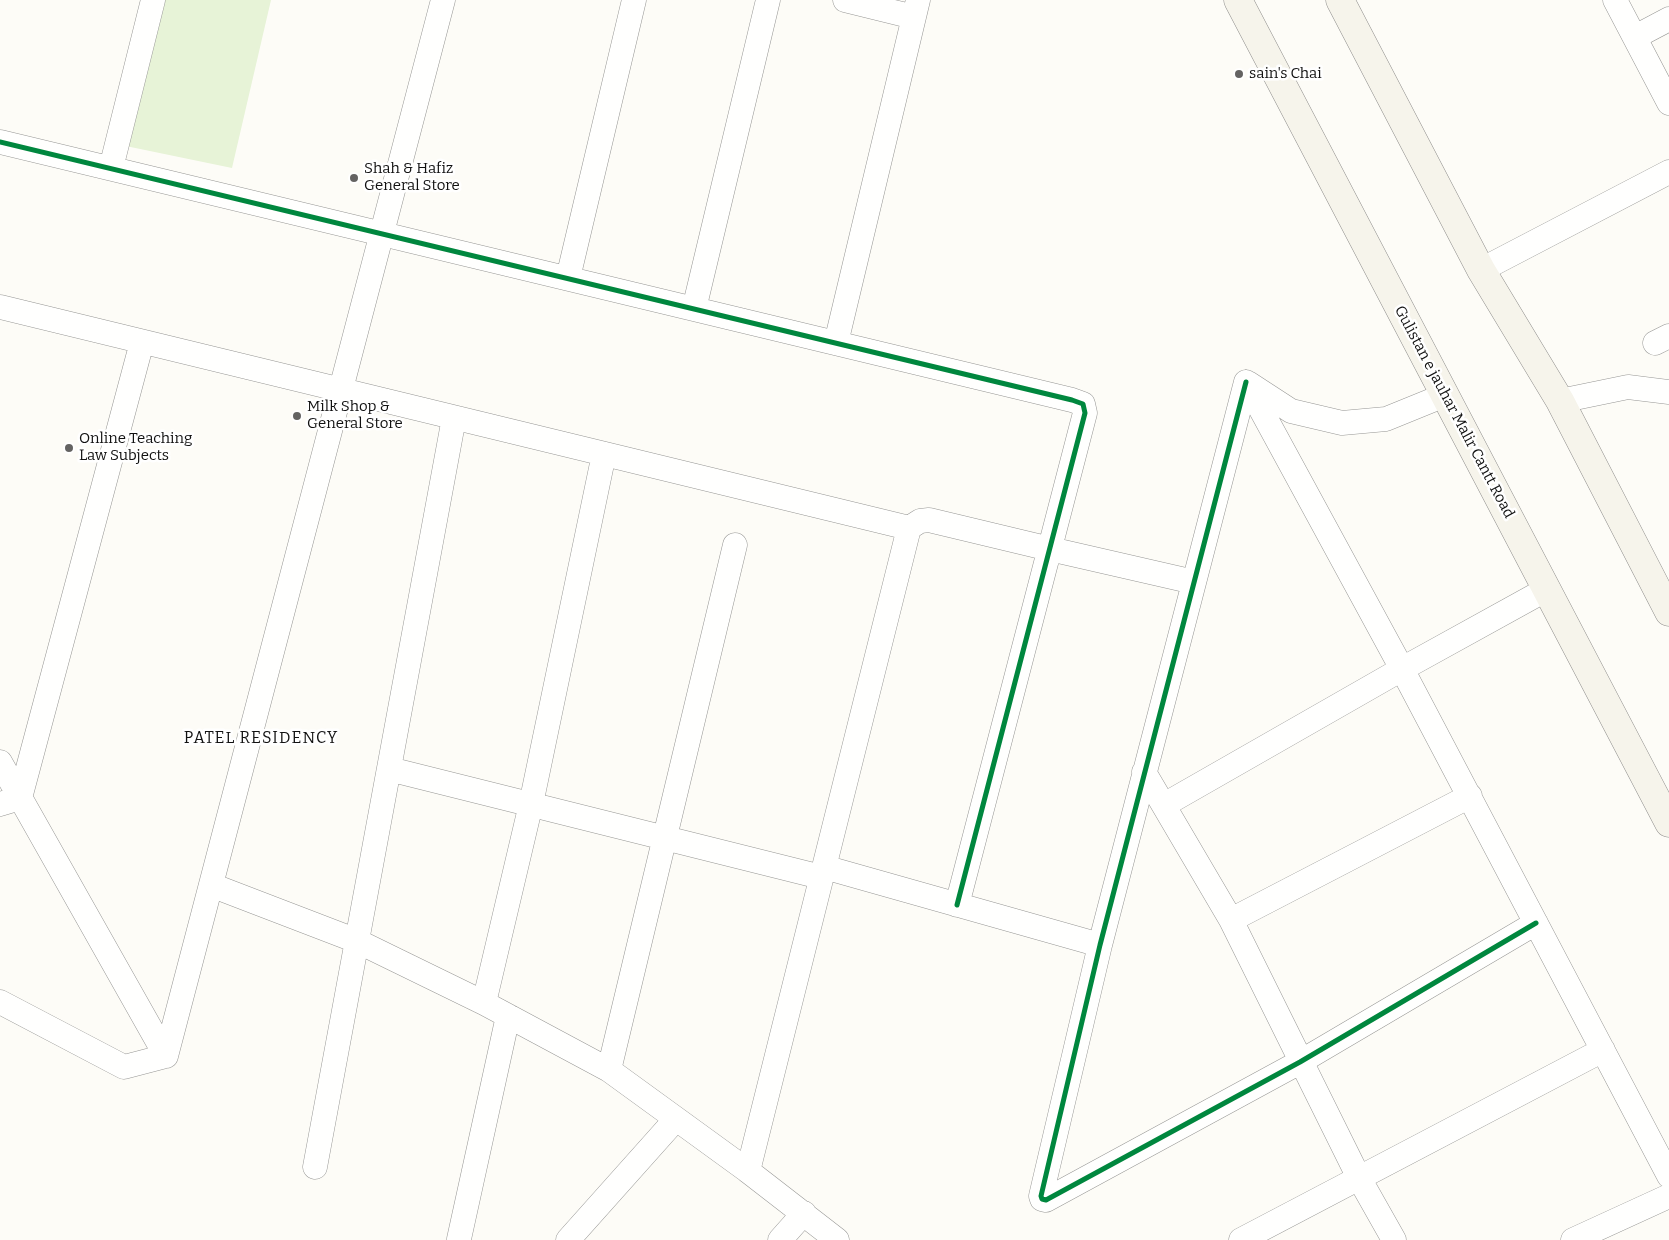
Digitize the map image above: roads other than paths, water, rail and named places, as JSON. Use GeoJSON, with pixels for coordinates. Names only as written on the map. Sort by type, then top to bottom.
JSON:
{"type":"FeatureCollection","features":[{"type":"Feature","properties":{"kind":"main road","name":"Gulistan e jauhar Malir Cantt Road"},"geometry":{"type":"LineString","coordinates":[[1238,0],[1669,823]]}},
{"type":"Feature","properties":{"kind":"main road"},"geometry":{"type":"LineString","coordinates":[[1340,0],[1482,270],[1560,401],[1669,612]]}},
{"type":"Feature","properties":{"kind":"street"},"geometry":{"type":"LineString","coordinates":[[111,168],[153,0]]}},
{"type":"Feature","properties":{"kind":"street"},"geometry":{"type":"LineString","coordinates":[[166,1056],[443,0]]}},
{"type":"Feature","properties":{"kind":"street"},"geometry":{"type":"LineString","coordinates":[[568,278],[634,0]]}},
{"type":"Feature","properties":{"kind":"street"},"geometry":{"type":"LineString","coordinates":[[694,309],[768,0]]}},
{"type":"Feature","properties":{"kind":"street"},"geometry":{"type":"LineString","coordinates":[[836,343],[916,8],[845,0]]}},
{"type":"Feature","properties":{"kind":"street"},"geometry":{"type":"LineString","coordinates":[[1616,0],[1669,103]]}},
{"type":"Feature","properties":{"kind":"street"},"geometry":{"type":"LineString","coordinates":[[1635,38],[1669,19]]}},
{"type":"Feature","properties":{"kind":"street"},"geometry":{"type":"LineString","coordinates":[[0,142],[1083,404],[1085,413],[957,905]]}},
{"type":"Feature","properties":{"kind":"street"},"geometry":{"type":"LineString","coordinates":[[1482,270],[1669,172]]}},
{"type":"Feature","properties":{"kind":"street"},"geometry":{"type":"LineString","coordinates":[[0,307],[909,528]]}},
{"type":"Feature","properties":{"kind":"street"},"geometry":{"type":"LineString","coordinates":[[10,801],[142,342]]}},
{"type":"Feature","properties":{"kind":"street"},"geometry":{"type":"LineString","coordinates":[[1246,382],[1291,411],[1342,423],[1386,419],[1445,395]]}},
{"type":"Feature","properties":{"kind":"street"},"geometry":{"type":"LineString","coordinates":[[1246,382],[1100,945],[1041,1196],[1042,1199],[1046,1200],[1300,1062],[1536,923]]}},
{"type":"Feature","properties":{"kind":"street"},"geometry":{"type":"LineString","coordinates":[[1246,382],[1470,796],[1669,1176]]}},
{"type":"Feature","properties":{"kind":"street"},"geometry":{"type":"LineString","coordinates":[[1560,401],[1628,388],[1669,392]]}},
{"type":"Feature","properties":{"kind":"street"},"geometry":{"type":"LineString","coordinates":[[315,1167],[454,418]]}},
{"type":"Feature","properties":{"kind":"street"},"geometry":{"type":"LineString","coordinates":[[484,1003],[531,804],[604,454]]}},
{"type":"Feature","properties":{"kind":"street"},"geometry":{"type":"LineString","coordinates":[[748,1171],[909,528],[920,521],[928,520],[1194,582]]}},
{"type":"Feature","properties":{"kind":"street"},"geometry":{"type":"LineString","coordinates":[[609,1070],[735,545]]}},
{"type":"Feature","properties":{"kind":"street"},"geometry":{"type":"LineString","coordinates":[[1164,805],[1546,589]]}},
{"type":"Feature","properties":{"kind":"street"},"geometry":{"type":"LineString","coordinates":[[0,762],[10,801],[166,1056]]}},
{"type":"Feature","properties":{"kind":"street"},"geometry":{"type":"LineString","coordinates":[[389,768],[665,838],[823,872],[957,905],[1100,945]]}},
{"type":"Feature","properties":{"kind":"street"},"geometry":{"type":"LineString","coordinates":[[1144,772],[1230,920],[1359,1178],[1394,1240]]}},
{"type":"Feature","properties":{"kind":"street"},"geometry":{"type":"LineString","coordinates":[[1230,920],[1470,796]]}},
{"type":"Feature","properties":{"kind":"street"},"geometry":{"type":"LineString","coordinates":[[211,885],[357,941],[484,1003],[609,1070],[748,1171],[837,1240]]}},
{"type":"Feature","properties":{"kind":"street"},"geometry":{"type":"LineString","coordinates":[[0,1002],[124,1067],[166,1056]]}},
{"type":"Feature","properties":{"kind":"street"},"geometry":{"type":"LineString","coordinates":[[459,1239],[508,1016]]}},
{"type":"Feature","properties":{"kind":"street"},"geometry":{"type":"LineString","coordinates":[[1241,1240],[1603,1050]]}},
{"type":"Feature","properties":{"kind":"street"},"geometry":{"type":"LineString","coordinates":[[568,1240],[676,1119]]}},
{"type":"Feature","properties":{"kind":"street"},"geometry":{"type":"LineString","coordinates":[[1573,1240],[1669,1196]]}},
{"type":"Feature","properties":{"kind":"street"},"geometry":{"type":"LineString","coordinates":[[780,1240],[804,1213]]}},
{"type":"Feature","properties":{"kind":"place","name":"sain's Chai"},"geometry":{"type":"Point","coordinates":[1239,74]}},
{"type":"Feature","properties":{"kind":"place","name":"Shah & Hafiz General Store"},"geometry":{"type":"Point","coordinates":[354,178]}},
{"type":"Feature","properties":{"kind":"place","name":"Milk Shop & General Store"},"geometry":{"type":"Point","coordinates":[297,416]}},
{"type":"Feature","properties":{"kind":"place","name":"Online Teaching Law Subjects"},"geometry":{"type":"Point","coordinates":[69,448]}},
{"type":"Feature","properties":{"kind":"district","name":"PATEL RESIDENCY"},"geometry":{"type":"Point","coordinates":[261,739]}}]}
